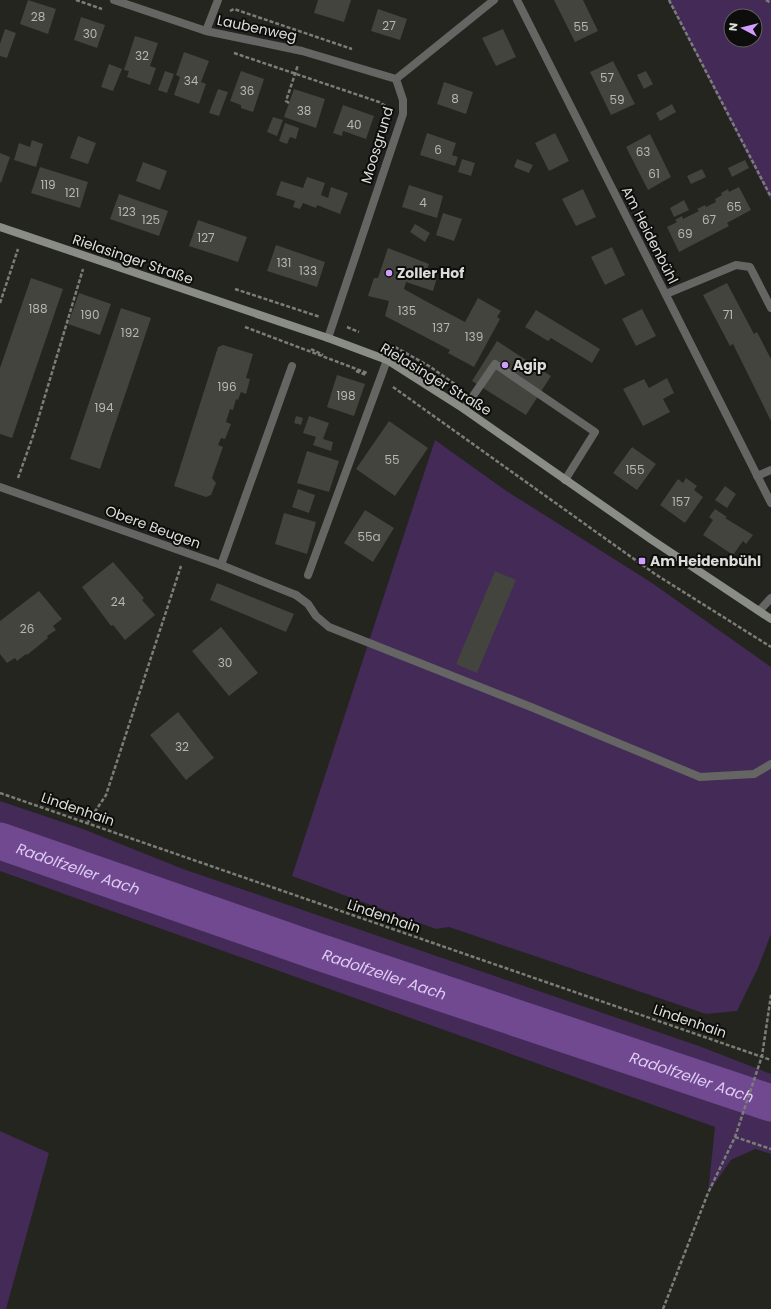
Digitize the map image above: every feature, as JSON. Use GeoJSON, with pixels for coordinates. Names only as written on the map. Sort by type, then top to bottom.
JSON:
{"type":"FeatureCollection","features":[{"type":"Feature","properties":{"kind":"main road","name":"Rielasinger Straße"},"geometry":{"type":"LineString","coordinates":[[0,228],[328,338],[386,360],[464,409],[565,480],[771,619]]}},
{"type":"Feature","properties":{"kind":"street","name":"Laubenweg"},"geometry":{"type":"LineString","coordinates":[[114,0],[206,31],[302,51],[396,79]]}},
{"type":"Feature","properties":{"kind":"street"},"geometry":{"type":"LineString","coordinates":[[206,31],[218,0]]}},
{"type":"Feature","properties":{"kind":"street"},"geometry":{"type":"LineString","coordinates":[[396,79],[494,0]]}},
{"type":"Feature","properties":{"kind":"street","name":"Am Heidenbühl"},"geometry":{"type":"LineString","coordinates":[[517,0],[771,503]]}},
{"type":"Feature","properties":{"kind":"street","name":"Moosgrund"},"geometry":{"type":"LineString","coordinates":[[328,338],[403,114],[403,100],[396,79]]}},
{"type":"Feature","properties":{"kind":"street"},"geometry":{"type":"LineString","coordinates":[[666,294],[736,265],[750,267],[771,308]]}},
{"type":"Feature","properties":{"kind":"street"},"geometry":{"type":"LineString","coordinates":[[308,575],[386,360]]}},
{"type":"Feature","properties":{"kind":"street"},"geometry":{"type":"LineString","coordinates":[[464,409],[495,364],[595,432],[565,480]]}},
{"type":"Feature","properties":{"kind":"street"},"geometry":{"type":"LineString","coordinates":[[221,565],[292,366]]}},
{"type":"Feature","properties":{"kind":"street"},"geometry":{"type":"LineString","coordinates":[[757,476],[771,470]]}},
{"type":"Feature","properties":{"kind":"street","name":"Obere Beugen"},"geometry":{"type":"LineString","coordinates":[[0,487],[221,565],[296,595],[308,604],[316,616],[329,627],[531,707],[700,778],[754,774],[771,764]]}},
{"type":"Feature","properties":{"kind":"street"},"geometry":{"type":"LineString","coordinates":[[759,611],[771,598]]}},
{"type":"Feature","properties":{"kind":"path"},"geometry":{"type":"LineString","coordinates":[[76,0],[106,10]]}},
{"type":"Feature","properties":{"kind":"path"},"geometry":{"type":"LineString","coordinates":[[669,0],[771,197]]}},
{"type":"Feature","properties":{"kind":"path"},"geometry":{"type":"LineString","coordinates":[[766,0],[771,3]]}},
{"type":"Feature","properties":{"kind":"path"},"geometry":{"type":"LineString","coordinates":[[210,20],[234,9],[358,51]]}},
{"type":"Feature","properties":{"kind":"path"},"geometry":{"type":"LineString","coordinates":[[227,51],[379,102],[391,110]]}},
{"type":"Feature","properties":{"kind":"path"},"geometry":{"type":"LineString","coordinates":[[288,103],[286,102],[302,51]]}},
{"type":"Feature","properties":{"kind":"path"},"geometry":{"type":"LineString","coordinates":[[0,303],[22,235]]}},
{"type":"Feature","properties":{"kind":"path"},"geometry":{"type":"LineString","coordinates":[[12,247],[25,251]]}},
{"type":"Feature","properties":{"kind":"path"},"geometry":{"type":"LineString","coordinates":[[14,491],[33,436],[87,257]]}},
{"type":"Feature","properties":{"kind":"path"},"geometry":{"type":"LineString","coordinates":[[76,268],[90,273]]}},
{"type":"Feature","properties":{"kind":"path"},"geometry":{"type":"LineString","coordinates":[[322,318],[325,313]]}},
{"type":"Feature","properties":{"kind":"path"},"geometry":{"type":"LineString","coordinates":[[244,325],[300,344],[379,382],[413,401],[655,574],[771,647]]}},
{"type":"Feature","properties":{"kind":"path"},"geometry":{"type":"LineString","coordinates":[[88,822],[106,795],[145,680],[185,552]]}},
{"type":"Feature","properties":{"kind":"path","name":"Lindenhain"},"geometry":{"type":"LineString","coordinates":[[0,793],[88,822],[186,858],[246,877],[339,911],[771,1060]]}},
{"type":"Feature","properties":{"kind":"path"},"geometry":{"type":"LineString","coordinates":[[663,1309],[708,1193],[735,1136],[762,1056],[771,995]]}},
{"type":"Feature","properties":{"kind":"path"},"geometry":{"type":"LineString","coordinates":[[735,1136],[771,1149]]}},
{"type":"Feature","properties":{"kind":"shaded area"},"geometry":{"type":"Polygon","coordinates":[[[668,0],[771,0],[771,201],[668,0]]]}},
{"type":"Feature","properties":{"kind":"shaded area"},"geometry":{"type":"Polygon","coordinates":[[[435,440],[505,490],[652,583],[771,667],[771,934],[758,968],[737,1011],[706,1014],[449,927],[436,929],[292,876],[435,440]]]}},
{"type":"Feature","properties":{"kind":"shaded area"},"geometry":{"type":"Polygon","coordinates":[[[0,801],[83,829],[183,869],[699,1046],[771,1074],[771,1154],[755,1149],[731,1160],[708,1193],[715,1127],[0,871],[0,801]]]}},
{"type":"Feature","properties":{"kind":"shaded area"},"geometry":{"type":"Polygon","coordinates":[[[0,1131],[49,1153],[6,1309],[0,1309],[0,1131]]]}},
{"type":"Feature","properties":{"kind":"building"},"geometry":{"type":"Polygon","coordinates":[[[28,0],[56,9],[48,34],[20,24],[28,0]]]}},
{"type":"Feature","properties":{"kind":"building"},"geometry":{"type":"Polygon","coordinates":[[[318,0],[351,0],[344,22],[314,13],[318,0]]]}},
{"type":"Feature","properties":{"kind":"building"},"geometry":{"type":"Polygon","coordinates":[[[554,0],[583,0],[598,31],[575,42],[554,0]]]}},
{"type":"Feature","properties":{"kind":"building"},"geometry":{"type":"Polygon","coordinates":[[[378,9],[407,19],[400,40],[371,31],[378,9]]]}},
{"type":"Feature","properties":{"kind":"building"},"geometry":{"type":"Polygon","coordinates":[[[81,17],[105,25],[97,48],[74,40],[81,17]]]}},
{"type":"Feature","properties":{"kind":"building"},"geometry":{"type":"Polygon","coordinates":[[[5,29],[16,33],[7,58],[0,56],[0,44],[5,29]]]}},
{"type":"Feature","properties":{"kind":"building"},"geometry":{"type":"Polygon","coordinates":[[[503,29],[516,57],[496,66],[482,38],[503,29]]]}},
{"type":"Feature","properties":{"kind":"building"},"geometry":{"type":"Polygon","coordinates":[[[135,36],[158,43],[150,66],[156,68],[150,85],[127,77],[129,71],[124,70],[135,36]]]}},
{"type":"Feature","properties":{"kind":"building"},"geometry":{"type":"Polygon","coordinates":[[[184,52],[209,61],[201,82],[206,84],[199,104],[174,95],[180,77],[176,75],[184,52]]]}},
{"type":"Feature","properties":{"kind":"building"},"geometry":{"type":"Polygon","coordinates":[[[613,61],[635,104],[611,115],[590,72],[613,61]]]}},
{"type":"Feature","properties":{"kind":"building"},"geometry":{"type":"Polygon","coordinates":[[[109,64],[122,69],[113,91],[101,87],[109,64]]]}},
{"type":"Feature","properties":{"kind":"building"},"geometry":{"type":"Polygon","coordinates":[[[165,71],[174,74],[167,93],[158,90],[165,71]]]}},
{"type":"Feature","properties":{"kind":"building"},"geometry":{"type":"Polygon","coordinates":[[[241,71],[264,79],[253,112],[241,108],[241,105],[230,101],[241,71]]]}},
{"type":"Feature","properties":{"kind":"building"},"geometry":{"type":"Polygon","coordinates":[[[646,71],[653,84],[644,89],[637,75],[646,71]]]}},
{"type":"Feature","properties":{"kind":"building"},"geometry":{"type":"Polygon","coordinates":[[[444,82],[473,92],[466,114],[437,104],[444,82]]]}},
{"type":"Feature","properties":{"kind":"building"},"geometry":{"type":"Polygon","coordinates":[[[218,89],[228,92],[219,116],[209,113],[218,89]]]}},
{"type":"Feature","properties":{"kind":"building"},"geometry":{"type":"Polygon","coordinates":[[[294,89],[325,99],[316,128],[284,117],[294,89]]]}},
{"type":"Feature","properties":{"kind":"building"},"geometry":{"type":"Polygon","coordinates":[[[672,104],[676,112],[660,121],[656,113],[672,104]]]}},
{"type":"Feature","properties":{"kind":"building"},"geometry":{"type":"Polygon","coordinates":[[[343,105],[374,116],[366,139],[343,131],[342,136],[333,133],[343,105]]]}},
{"type":"Feature","properties":{"kind":"building"},"geometry":{"type":"Polygon","coordinates":[[[273,117],[283,120],[277,136],[267,132],[273,117]]]}},
{"type":"Feature","properties":{"kind":"building"},"geometry":{"type":"Polygon","coordinates":[[[285,123],[299,128],[296,139],[290,137],[287,144],[279,141],[285,123]]]}},
{"type":"Feature","properties":{"kind":"building"},"geometry":{"type":"Polygon","coordinates":[[[427,133],[456,143],[452,155],[458,157],[455,166],[420,155],[427,133]]]}},
{"type":"Feature","properties":{"kind":"building"},"geometry":{"type":"Polygon","coordinates":[[[555,133],[569,161],[549,171],[535,143],[555,133]]]}},
{"type":"Feature","properties":{"kind":"building"},"geometry":{"type":"Polygon","coordinates":[[[650,134],[671,177],[648,190],[626,147],[650,134]]]}},
{"type":"Feature","properties":{"kind":"building"},"geometry":{"type":"Polygon","coordinates":[[[78,136],[96,143],[88,164],[70,158],[78,136]]]}},
{"type":"Feature","properties":{"kind":"building"},"geometry":{"type":"Polygon","coordinates":[[[32,140],[43,144],[36,167],[14,160],[19,143],[30,147],[32,140]]]}},
{"type":"Feature","properties":{"kind":"building"},"geometry":{"type":"Polygon","coordinates":[[[0,153],[10,157],[1,183],[0,182],[0,153]]]}},
{"type":"Feature","properties":{"kind":"building"},"geometry":{"type":"Polygon","coordinates":[[[462,159],[475,163],[471,176],[458,172],[462,159]]]}},
{"type":"Feature","properties":{"kind":"building"},"geometry":{"type":"Polygon","coordinates":[[[517,159],[533,165],[529,173],[514,167],[517,159]]]}},
{"type":"Feature","properties":{"kind":"building"},"geometry":{"type":"Polygon","coordinates":[[[745,160],[749,168],[732,177],[728,168],[745,160]]]}},
{"type":"Feature","properties":{"kind":"building"},"geometry":{"type":"Polygon","coordinates":[[[143,162],[167,171],[160,190],[136,181],[143,162]]]}},
{"type":"Feature","properties":{"kind":"building"},"geometry":{"type":"Polygon","coordinates":[[[40,167],[88,182],[80,208],[31,193],[40,167]]]}},
{"type":"Feature","properties":{"kind":"building"},"geometry":{"type":"Polygon","coordinates":[[[702,169],[706,177],[691,184],[687,176],[702,169]]]}},
{"type":"Feature","properties":{"kind":"building"},"geometry":{"type":"Polygon","coordinates":[[[307,177],[325,183],[321,195],[328,198],[331,187],[348,193],[340,214],[317,205],[316,208],[303,203],[300,209],[293,207],[295,201],[276,195],[281,181],[303,188],[307,177]]]}},
{"type":"Feature","properties":{"kind":"building"},"geometry":{"type":"Polygon","coordinates":[[[409,185],[443,196],[437,218],[402,207],[409,185]]]}},
{"type":"Feature","properties":{"kind":"building"},"geometry":{"type":"Polygon","coordinates":[[[739,187],[751,210],[727,223],[729,226],[679,252],[667,227],[677,222],[675,220],[682,216],[683,219],[699,211],[697,209],[705,205],[706,207],[716,202],[715,199],[728,189],[729,192],[739,187]]]}},
{"type":"Feature","properties":{"kind":"building"},"geometry":{"type":"Polygon","coordinates":[[[583,189],[596,217],[576,226],[562,199],[583,189]]]}},
{"type":"Feature","properties":{"kind":"building"},"geometry":{"type":"Polygon","coordinates":[[[119,194],[168,211],[159,236],[110,219],[119,194]]]}},
{"type":"Feature","properties":{"kind":"building"},"geometry":{"type":"Polygon","coordinates":[[[684,200],[689,210],[674,217],[670,208],[684,200]]]}},
{"type":"Feature","properties":{"kind":"building"},"geometry":{"type":"Polygon","coordinates":[[[443,213],[462,219],[454,241],[436,235],[443,213]]]}},
{"type":"Feature","properties":{"kind":"building"},"geometry":{"type":"Polygon","coordinates":[[[198,220],[247,237],[238,262],[189,246],[198,220]]]}},
{"type":"Feature","properties":{"kind":"building"},"geometry":{"type":"Polygon","coordinates":[[[415,224],[430,233],[425,242],[410,232],[415,224]]]}},
{"type":"Feature","properties":{"kind":"building"},"geometry":{"type":"Polygon","coordinates":[[[276,245],[325,262],[317,287],[267,271],[276,245]]]}},
{"type":"Feature","properties":{"kind":"building"},"geometry":{"type":"Polygon","coordinates":[[[612,247],[625,275],[605,285],[591,257],[612,247]]]}},
{"type":"Feature","properties":{"kind":"building"},"geometry":{"type":"Polygon","coordinates":[[[388,248],[429,264],[425,274],[437,278],[433,291],[406,282],[404,289],[465,322],[478,298],[501,311],[497,317],[500,319],[474,367],[448,353],[450,350],[385,316],[389,301],[368,296],[374,278],[378,278],[388,248]]]}},
{"type":"Feature","properties":{"kind":"building"},"geometry":{"type":"Polygon","coordinates":[[[31,278],[63,289],[12,438],[0,434],[0,368],[31,278]]]}},
{"type":"Feature","properties":{"kind":"building"},"geometry":{"type":"Polygon","coordinates":[[[727,283],[754,334],[757,332],[771,359],[771,421],[733,344],[730,346],[703,295],[727,283]]]}},
{"type":"Feature","properties":{"kind":"building"},"geometry":{"type":"Polygon","coordinates":[[[79,293],[111,304],[100,335],[68,324],[79,293]]]}},
{"type":"Feature","properties":{"kind":"building"},"geometry":{"type":"Polygon","coordinates":[[[121,308],[151,318],[100,469],[70,459],[121,308]]]}},
{"type":"Feature","properties":{"kind":"building"},"geometry":{"type":"Polygon","coordinates":[[[642,309],[656,336],[636,346],[622,319],[642,309]]]}},
{"type":"Feature","properties":{"kind":"building"},"geometry":{"type":"Polygon","coordinates":[[[536,310],[600,349],[592,363],[551,338],[548,341],[525,327],[536,310]]]}},
{"type":"Feature","properties":{"kind":"building"},"geometry":{"type":"Polygon","coordinates":[[[497,341],[551,376],[526,415],[472,381],[497,341]]]}},
{"type":"Feature","properties":{"kind":"building"},"geometry":{"type":"Polygon","coordinates":[[[223,345],[253,354],[246,378],[250,379],[246,394],[241,392],[238,400],[236,399],[233,410],[230,409],[226,422],[231,424],[225,439],[221,438],[218,445],[223,447],[212,478],[216,483],[211,495],[206,497],[174,486],[218,347],[223,345]]]}},
{"type":"Feature","properties":{"kind":"building"},"geometry":{"type":"Polygon","coordinates":[[[337,375],[365,384],[354,416],[327,407],[337,375]]]}},
{"type":"Feature","properties":{"kind":"building"},"geometry":{"type":"Polygon","coordinates":[[[667,378],[674,393],[663,399],[670,412],[643,426],[623,389],[644,379],[649,388],[667,378]]]}},
{"type":"Feature","properties":{"kind":"building"},"geometry":{"type":"Polygon","coordinates":[[[296,416],[303,418],[301,425],[294,423],[296,416]]]}},
{"type":"Feature","properties":{"kind":"building"},"geometry":{"type":"Polygon","coordinates":[[[309,416],[329,423],[323,439],[333,442],[331,451],[313,445],[316,437],[303,433],[309,416]]]}},
{"type":"Feature","properties":{"kind":"building"},"geometry":{"type":"Polygon","coordinates":[[[389,421],[428,448],[395,496],[356,469],[389,421]]]}},
{"type":"Feature","properties":{"kind":"building"},"geometry":{"type":"Polygon","coordinates":[[[632,447],[656,464],[637,490],[613,473],[632,447]]]}},
{"type":"Feature","properties":{"kind":"building"},"geometry":{"type":"Polygon","coordinates":[[[307,451],[339,461],[329,492],[297,483],[307,451]]]}},
{"type":"Feature","properties":{"kind":"building"},"geometry":{"type":"Polygon","coordinates":[[[686,478],[697,486],[694,490],[703,497],[685,523],[660,505],[678,479],[683,483],[686,478]]]}},
{"type":"Feature","properties":{"kind":"building"},"geometry":{"type":"Polygon","coordinates":[[[725,486],[736,494],[727,508],[715,500],[725,486]]]}},
{"type":"Feature","properties":{"kind":"building"},"geometry":{"type":"Polygon","coordinates":[[[298,489],[315,495],[309,513],[292,507],[298,489]]]}},
{"type":"Feature","properties":{"kind":"building"},"geometry":{"type":"Polygon","coordinates":[[[715,509],[727,517],[725,518],[753,535],[746,544],[743,541],[733,555],[703,535],[713,520],[709,517],[715,509]]]}},
{"type":"Feature","properties":{"kind":"building"},"geometry":{"type":"Polygon","coordinates":[[[365,510],[394,528],[373,562],[344,543],[365,510]]]}},
{"type":"Feature","properties":{"kind":"building"},"geometry":{"type":"Polygon","coordinates":[[[284,513],[316,522],[307,554],[275,544],[284,513]]]}},
{"type":"Feature","properties":{"kind":"building"},"geometry":{"type":"Polygon","coordinates":[[[113,562],[144,598],[142,600],[155,615],[125,640],[113,625],[111,626],[82,587],[113,562]]]}},
{"type":"Feature","properties":{"kind":"building"},"geometry":{"type":"Polygon","coordinates":[[[495,571],[516,580],[477,673],[456,664],[495,571]]]}},
{"type":"Feature","properties":{"kind":"building"},"geometry":{"type":"Polygon","coordinates":[[[217,583],[294,614],[286,632],[210,600],[217,583]]]}},
{"type":"Feature","properties":{"kind":"building"},"geometry":{"type":"Polygon","coordinates":[[[39,591],[62,619],[53,626],[56,630],[47,636],[48,638],[27,655],[26,654],[17,661],[15,658],[7,663],[0,654],[0,621],[39,591]]]}},
{"type":"Feature","properties":{"kind":"building"},"geometry":{"type":"Polygon","coordinates":[[[221,627],[258,673],[229,696],[192,651],[221,627]]]}},
{"type":"Feature","properties":{"kind":"building"},"geometry":{"type":"Polygon","coordinates":[[[178,712],[214,758],[186,780],[150,735],[178,712]]]}},
{"type":"Feature","properties":{"kind":"waterway","name":"Radolfzeller Aach"},"geometry":{"type":"LineString","coordinates":[[0,841],[313,950],[771,1103]]}},
{"type":"Feature","properties":{"kind":"place","name":"Zoller Hof"},"geometry":{"type":"Point","coordinates":[389,273]}},
{"type":"Feature","properties":{"kind":"place","name":"Agip"},"geometry":{"type":"Point","coordinates":[505,365]}},
{"type":"Feature","properties":{"kind":"place","name":"Am Heidenbühl"},"geometry":{"type":"Point","coordinates":[642,561]}}]}
